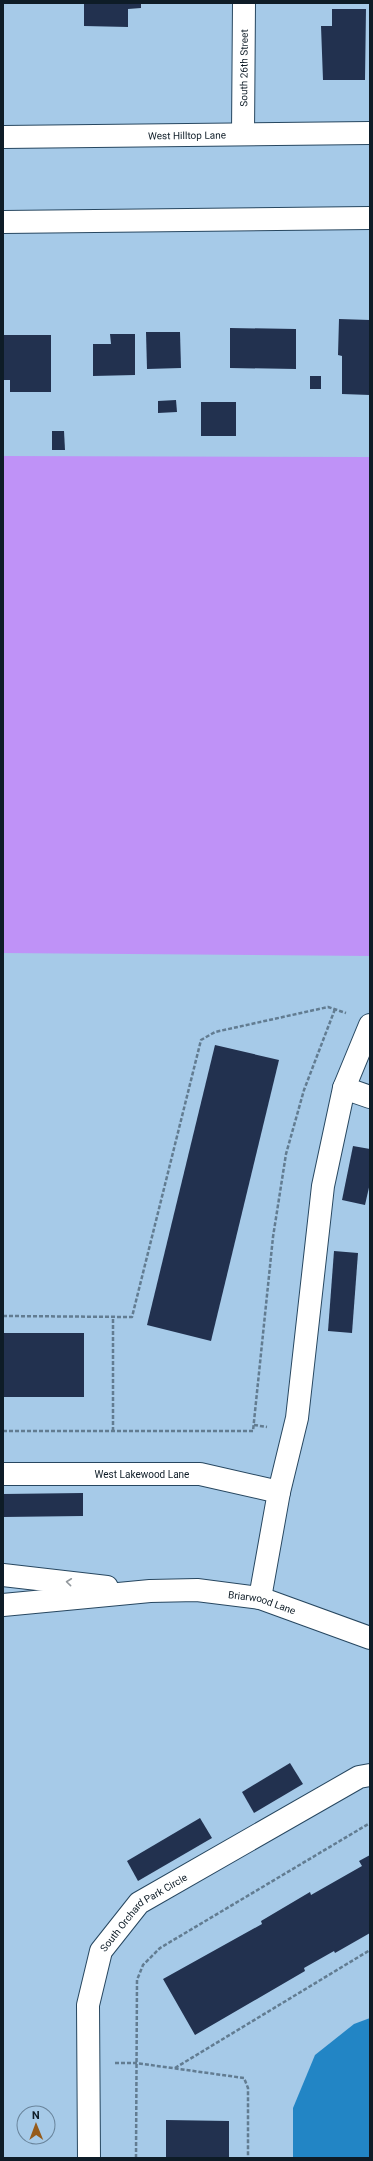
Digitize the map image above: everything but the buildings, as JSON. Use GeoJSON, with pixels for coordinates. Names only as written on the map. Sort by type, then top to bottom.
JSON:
{"type":"FeatureCollection","features":[{"type":"Feature","properties":{"kind":"street","name":"South 26th Street"},"geometry":{"type":"LineString","coordinates":[[243,133],[244,3]]}},
{"type":"Feature","properties":{"kind":"street","name":"West Hilltop Lane"},"geometry":{"type":"LineString","coordinates":[[3,137],[243,133],[370,133]]}},
{"type":"Feature","properties":{"kind":"street"},"geometry":{"type":"LineString","coordinates":[[3,222],[370,218]]}},
{"type":"Feature","properties":{"kind":"street"},"geometry":{"type":"LineString","coordinates":[[260,1598],[279,1492],[297,1418],[323,1186],[344,1088],[370,1026]]}},
{"type":"Feature","properties":{"kind":"street"},"geometry":{"type":"LineString","coordinates":[[344,1088],[370,1097]]}},
{"type":"Feature","properties":{"kind":"street","name":"West Lakewood Lane"},"geometry":{"type":"LineString","coordinates":[[3,1474],[200,1474],[279,1492]]}},
{"type":"Feature","properties":{"kind":"street","name":"Briarwood Lane"},"geometry":{"type":"LineString","coordinates":[[3,1575],[150,1591]]}},
{"type":"Feature","properties":{"kind":"street","name":"Briarwood Lane"},"geometry":{"type":"LineString","coordinates":[[3,1605],[150,1591],[197,1590],[260,1598],[370,1638]]}},
{"type":"Feature","properties":{"kind":"street","name":"South Orchard Park Circle"},"geometry":{"type":"LineString","coordinates":[[89,2158],[88,2005],[101,1951],[139,1903],[359,1777],[370,1775]]}},
{"type":"Feature","properties":{"kind":"path"},"geometry":{"type":"LineString","coordinates":[[3,1316],[132,1317],[201,1040],[215,1032],[328,1007],[348,1014]]}},
{"type":"Feature","properties":{"kind":"path"},"geometry":{"type":"LineString","coordinates":[[3,1431],[253,1431],[273,1237],[286,1154],[304,1090],[334,1009]]}},
{"type":"Feature","properties":{"kind":"path"},"geometry":{"type":"LineString","coordinates":[[113,1317],[113,1431]]}},
{"type":"Feature","properties":{"kind":"path"},"geometry":{"type":"LineString","coordinates":[[136,2158],[137,1980],[143,1965],[160,1948],[370,1823]]}},
{"type":"Feature","properties":{"kind":"path"},"geometry":{"type":"LineString","coordinates":[[175,2068],[370,1950]]}},
{"type":"Feature","properties":{"kind":"path"},"geometry":{"type":"LineString","coordinates":[[89,2062],[136,2063],[244,2078],[248,2088],[248,2158]]}},
{"type":"Feature","properties":{"kind":"shaded area"},"geometry":{"type":"Polygon","coordinates":[[[3,456],[370,457],[370,956],[3,953],[3,456]]]}},
{"type":"Feature","properties":{"kind":"water"},"geometry":{"type":"Polygon","coordinates":[[[370,2018],[370,2158],[293,2158],[293,2108],[315,2055],[354,2024],[370,2018]]]}}]}
